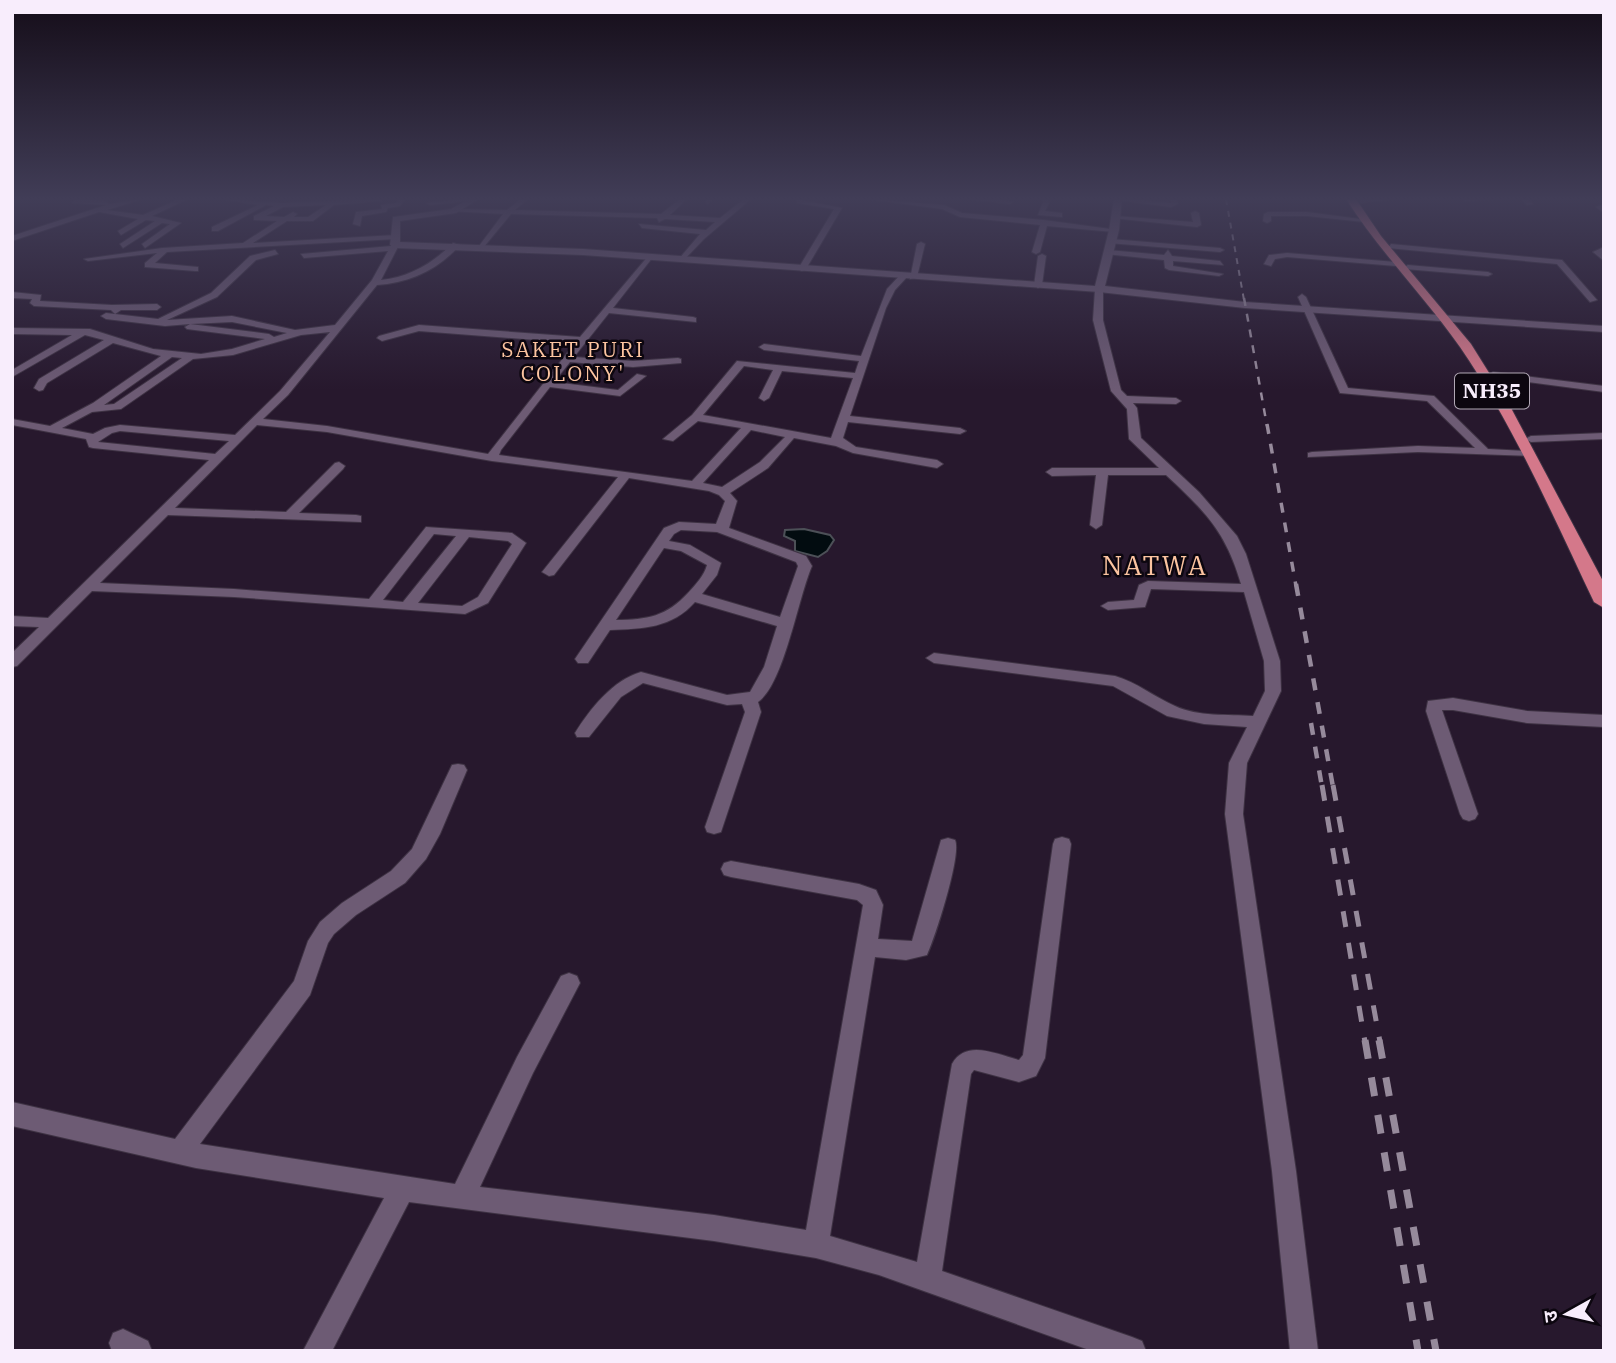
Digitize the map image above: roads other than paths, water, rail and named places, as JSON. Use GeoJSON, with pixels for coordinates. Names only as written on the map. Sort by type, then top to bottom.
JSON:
{"type":"FeatureCollection","features":[{"type":"Feature","properties":{"kind":"highway","name":"NH35"},"geometry":{"type":"LineString","coordinates":[[1400,263],[1448,317],[1493,375],[1531,439],[1604,576]]}},
{"type":"Feature","properties":{"kind":"highway","name":"NH35"},"geometry":{"type":"LineString","coordinates":[[1448,317],[1527,454],[1604,602]]}},
{"type":"Feature","properties":{"kind":"street"},"geometry":{"type":"LineString","coordinates":[[151,263],[148,265],[195,270]]}},
{"type":"Feature","properties":{"kind":"street"},"geometry":{"type":"LineString","coordinates":[[156,321],[214,295],[248,263]]}},
{"type":"Feature","properties":{"kind":"street"},"geometry":{"type":"LineString","coordinates":[[12,662],[256,422],[307,367],[374,283],[385,263]]}},
{"type":"Feature","properties":{"kind":"street"},"geometry":{"type":"LineString","coordinates":[[374,283],[395,281],[430,268],[436,263]]}},
{"type":"Feature","properties":{"kind":"street"},"geometry":{"type":"LineString","coordinates":[[492,458],[495,449],[644,263]]}},
{"type":"Feature","properties":{"kind":"street"},"geometry":{"type":"LineString","coordinates":[[717,263],[1099,289],[1309,309],[1604,329]]}},
{"type":"Feature","properties":{"kind":"street"},"geometry":{"type":"LineString","coordinates":[[802,269],[806,263]]}},
{"type":"Feature","properties":{"kind":"street"},"geometry":{"type":"LineString","coordinates":[[839,443],[837,438],[843,418],[887,295],[909,277],[914,263]]}},
{"type":"Feature","properties":{"kind":"street"},"geometry":{"type":"LineString","coordinates":[[1038,285],[1039,263]]}},
{"type":"Feature","properties":{"kind":"street"},"geometry":{"type":"LineString","coordinates":[[1105,263],[1099,289],[1098,320],[1116,391],[1132,408],[1135,439],[1216,517],[1230,536],[1250,588],[1274,676],[1273,691],[1238,763],[1233,788],[1234,814],[1282,1158],[1304,1351]]}},
{"type":"Feature","properties":{"kind":"street"},"geometry":{"type":"LineString","coordinates":[[1168,263],[1168,267],[1172,269],[1219,274]]}},
{"type":"Feature","properties":{"kind":"street"},"geometry":{"type":"LineString","coordinates":[[1216,263],[1220,263]]}},
{"type":"Feature","properties":{"kind":"street"},"geometry":{"type":"LineString","coordinates":[[1371,263],[1488,274]]}},
{"type":"Feature","properties":{"kind":"street"},"geometry":{"type":"LineString","coordinates":[[1560,263],[1593,300]]}},
{"type":"Feature","properties":{"kind":"street"},"geometry":{"type":"LineString","coordinates":[[12,295],[38,297],[34,303],[157,307]]}},
{"type":"Feature","properties":{"kind":"street"},"geometry":{"type":"LineString","coordinates":[[1303,298],[1344,390],[1430,398],[1485,452]]}},
{"type":"Feature","properties":{"kind":"street"},"geometry":{"type":"LineString","coordinates":[[12,374],[117,309],[114,307]]}},
{"type":"Feature","properties":{"kind":"street"},"geometry":{"type":"LineString","coordinates":[[605,310],[694,320]]}},
{"type":"Feature","properties":{"kind":"street"},"geometry":{"type":"LineString","coordinates":[[419,328],[425,323],[422,315]]}},
{"type":"Feature","properties":{"kind":"street"},"geometry":{"type":"LineString","coordinates":[[106,316],[156,321],[232,319],[262,327],[300,332]]}},
{"type":"Feature","properties":{"kind":"street"},"geometry":{"type":"LineString","coordinates":[[184,321],[184,326],[278,338]]}},
{"type":"Feature","properties":{"kind":"street"},"geometry":{"type":"LineString","coordinates":[[12,331],[81,331],[169,355],[190,357],[223,355],[300,332],[336,328]]}},
{"type":"Feature","properties":{"kind":"street"},"geometry":{"type":"LineString","coordinates":[[382,338],[419,328],[580,340]]}},
{"type":"Feature","properties":{"kind":"street"},"geometry":{"type":"LineString","coordinates":[[39,388],[43,381],[112,339]]}},
{"type":"Feature","properties":{"kind":"street"},"geometry":{"type":"LineString","coordinates":[[764,347],[865,359]]}},
{"type":"Feature","properties":{"kind":"street"},"geometry":{"type":"LineString","coordinates":[[52,429],[90,409],[169,355]]}},
{"type":"Feature","properties":{"kind":"street"},"geometry":{"type":"LineString","coordinates":[[90,409],[117,407],[190,357]]}},
{"type":"Feature","properties":{"kind":"street"},"geometry":{"type":"LineString","coordinates":[[566,359],[633,364],[678,361]]}},
{"type":"Feature","properties":{"kind":"street"},"geometry":{"type":"LineString","coordinates":[[669,439],[696,417],[741,363],[858,376]]}},
{"type":"Feature","properties":{"kind":"street"},"geometry":{"type":"LineString","coordinates":[[764,398],[779,367]]}},
{"type":"Feature","properties":{"kind":"street"},"geometry":{"type":"LineString","coordinates":[[1493,375],[1604,389]]}},
{"type":"Feature","properties":{"kind":"street"},"geometry":{"type":"LineString","coordinates":[[547,384],[620,393],[642,376]]}},
{"type":"Feature","properties":{"kind":"street"},"geometry":{"type":"LineString","coordinates":[[1122,399],[1176,401]]}},
{"type":"Feature","properties":{"kind":"street"},"geometry":{"type":"LineString","coordinates":[[696,417],[839,443],[853,450],[937,464]]}},
{"type":"Feature","properties":{"kind":"street"},"geometry":{"type":"LineString","coordinates":[[843,418],[960,431]]}},
{"type":"Feature","properties":{"kind":"street"},"geometry":{"type":"LineString","coordinates":[[12,422],[93,439],[120,428],[239,439]]}},
{"type":"Feature","properties":{"kind":"street"},"geometry":{"type":"LineString","coordinates":[[256,422],[339,430],[492,458],[696,484],[723,492],[731,501],[721,528]]}},
{"type":"Feature","properties":{"kind":"street"},"geometry":{"type":"LineString","coordinates":[[696,484],[747,428]]}},
{"type":"Feature","properties":{"kind":"street"},"geometry":{"type":"LineString","coordinates":[[1531,439],[1604,436]]}},
{"type":"Feature","properties":{"kind":"street"},"geometry":{"type":"LineString","coordinates":[[93,439],[93,444],[219,458]]}},
{"type":"Feature","properties":{"kind":"street"},"geometry":{"type":"LineString","coordinates":[[723,492],[764,465],[789,439]]}},
{"type":"Feature","properties":{"kind":"street"},"geometry":{"type":"LineString","coordinates":[[1312,455],[1398,449],[1527,454]]}},
{"type":"Feature","properties":{"kind":"street"},"geometry":{"type":"LineString","coordinates":[[289,516],[338,466]]}},
{"type":"Feature","properties":{"kind":"street"},"geometry":{"type":"LineString","coordinates":[[1096,525],[1102,471]]}},
{"type":"Feature","properties":{"kind":"street"},"geometry":{"type":"LineString","coordinates":[[1052,472],[1169,471]]}},
{"type":"Feature","properties":{"kind":"street"},"geometry":{"type":"LineString","coordinates":[[549,572],[626,474]]}},
{"type":"Feature","properties":{"kind":"street"},"geometry":{"type":"LineString","coordinates":[[164,511],[356,519]]}},
{"type":"Feature","properties":{"kind":"street"},"geometry":{"type":"LineString","coordinates":[[583,659],[660,543],[673,528],[721,528],[738,539],[804,562],[786,624],[760,691],[749,700],[727,700],[641,677],[615,693],[583,733]]}},
{"type":"Feature","properties":{"kind":"street"},"geometry":{"type":"LineString","coordinates":[[89,587],[221,592],[407,607],[465,610],[483,600],[519,543],[512,537],[431,530],[373,604]]}},
{"type":"Feature","properties":{"kind":"street"},"geometry":{"type":"LineString","coordinates":[[407,607],[466,531]]}},
{"type":"Feature","properties":{"kind":"street"},"geometry":{"type":"LineString","coordinates":[[607,625],[666,620],[692,596],[714,569],[714,563],[685,548],[660,543]]}},
{"type":"Feature","properties":{"kind":"street"},"geometry":{"type":"LineString","coordinates":[[1108,606],[1140,604],[1144,588],[1149,585],[1250,588]]}},
{"type":"Feature","properties":{"kind":"street"},"geometry":{"type":"LineString","coordinates":[[692,596],[786,624]]}},
{"type":"Feature","properties":{"kind":"street"},"geometry":{"type":"LineString","coordinates":[[12,621],[51,623]]}},
{"type":"Feature","properties":{"kind":"street"},"geometry":{"type":"LineString","coordinates":[[934,658],[1115,681],[1137,689],[1171,711],[1198,718],[1256,722]]}},
{"type":"Feature","properties":{"kind":"street"},"geometry":{"type":"LineString","coordinates":[[714,827],[753,712],[749,700]]}},
{"type":"Feature","properties":{"kind":"street"},"geometry":{"type":"LineString","coordinates":[[1469,814],[1434,712],[1434,705],[1453,704],[1527,717],[1604,721]]}},
{"type":"Feature","properties":{"kind":"street"},"geometry":{"type":"LineString","coordinates":[[180,1152],[302,988],[310,973],[317,943],[326,929],[338,918],[389,886],[420,854],[458,770]]}},
{"type":"Feature","properties":{"kind":"street"},"geometry":{"type":"LineString","coordinates":[[927,1279],[960,1072],[965,1063],[972,1059],[1019,1071],[1028,1068],[1034,1058],[1062,844]]}},
{"type":"Feature","properties":{"kind":"street"},"geometry":{"type":"LineString","coordinates":[[867,947],[906,951],[920,949],[942,878],[948,845]]}},
{"type":"Feature","properties":{"kind":"street"},"geometry":{"type":"LineString","coordinates":[[731,869],[829,884],[869,896],[873,916],[816,1245]]}},
{"type":"Feature","properties":{"kind":"street"},"geometry":{"type":"LineString","coordinates":[[463,1197],[525,1065],[569,983]]}},
{"type":"Feature","properties":{"kind":"street"},"geometry":{"type":"LineString","coordinates":[[12,1114],[180,1152],[463,1197],[714,1228],[816,1245],[927,1279],[1132,1351]]}},
{"type":"Feature","properties":{"kind":"street"},"geometry":{"type":"LineString","coordinates":[[317,1351],[404,1188]]}},
{"type":"Feature","properties":{"kind":"railway"},"geometry":{"type":"LineString","coordinates":[[1237,263],[1244,300]]}},
{"type":"Feature","properties":{"kind":"railway"},"geometry":{"type":"LineString","coordinates":[[1244,298],[1267,426]]}},
{"type":"Feature","properties":{"kind":"railway"},"geometry":{"type":"LineString","coordinates":[[1267,424],[1296,586]]}},
{"type":"Feature","properties":{"kind":"railway"},"geometry":{"type":"LineString","coordinates":[[1296,584],[1333,787]]}},
{"type":"Feature","properties":{"kind":"railway"},"geometry":{"type":"LineString","coordinates":[[1311,723],[1322,787]]}},
{"type":"Feature","properties":{"kind":"railway"},"geometry":{"type":"LineString","coordinates":[[1322,785],[1365,1042]]}},
{"type":"Feature","properties":{"kind":"railway"},"geometry":{"type":"LineString","coordinates":[[1333,785],[1380,1042]]}},
{"type":"Feature","properties":{"kind":"railway"},"geometry":{"type":"LineString","coordinates":[[1365,1040],[1418,1351]]}},
{"type":"Feature","properties":{"kind":"railway"},"geometry":{"type":"LineString","coordinates":[[1379,1040],[1436,1351]]}},
{"type":"Feature","properties":{"kind":"district","name":"SAKET PURI COLONY'"},"geometry":{"type":"Point","coordinates":[573,362]}},
{"type":"Feature","properties":{"kind":"district","name":"NATWA"},"geometry":{"type":"Point","coordinates":[1155,566]}}]}
